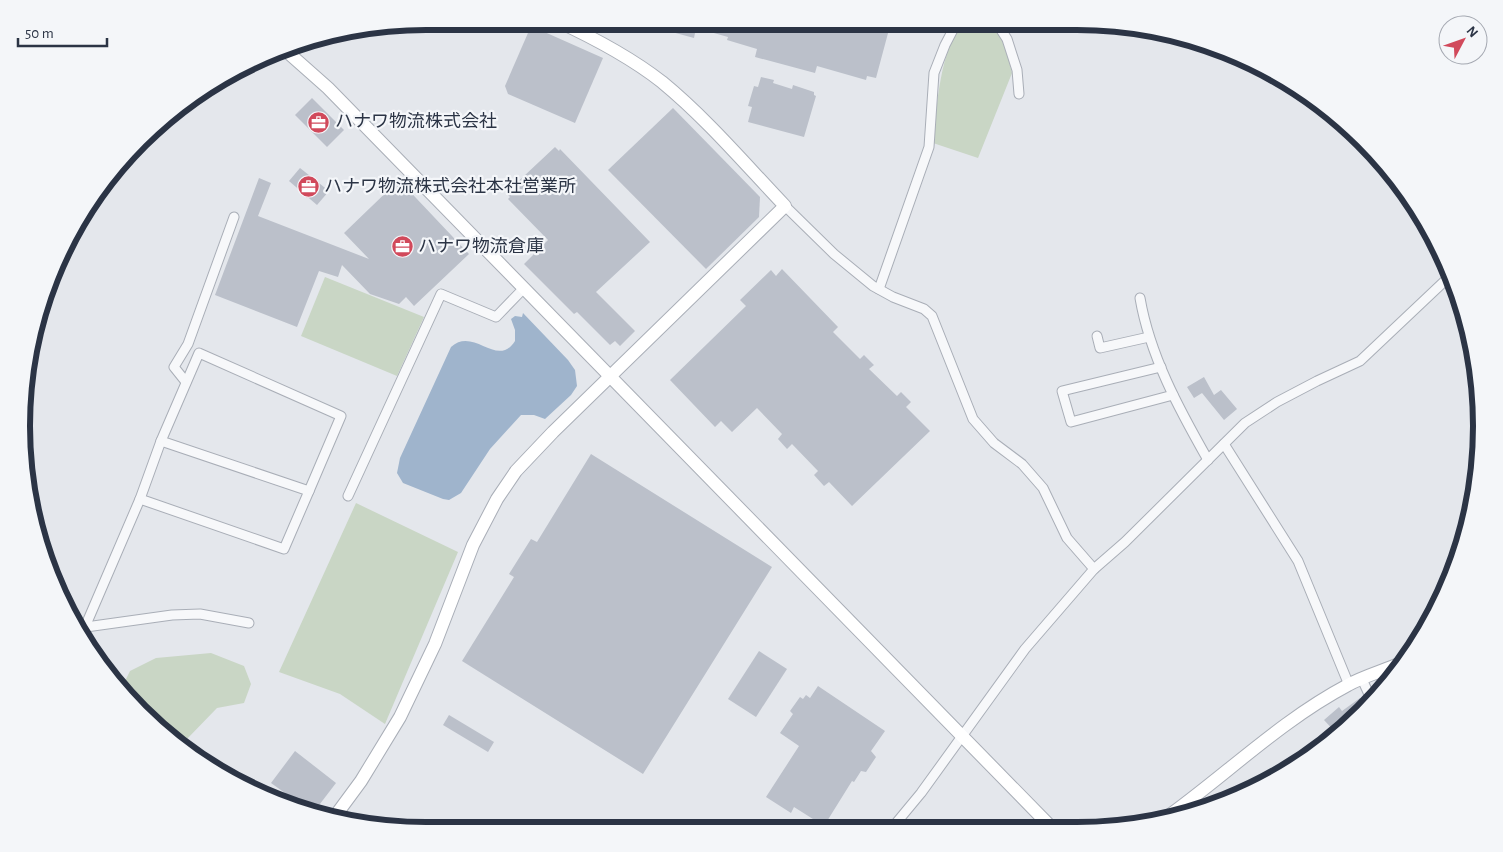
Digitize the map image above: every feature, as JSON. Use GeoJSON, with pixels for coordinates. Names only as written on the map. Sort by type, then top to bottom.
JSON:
{"type":"FeatureCollection","features":[{"type":"Feature","properties":{"kind":"street"},"geometry":{"type":"LineString","coordinates":[[577,30],[627,58],[662,82],[706,122],[785,206],[834,254],[879,289],[893,297],[924,309],[932,316],[973,420],[994,443],[1022,464],[1043,488],[1067,538],[1094,569]]}},
{"type":"Feature","properties":{"kind":"street"},"geometry":{"type":"LineString","coordinates":[[879,289],[929,147],[934,73],[953,30]]}},
{"type":"Feature","properties":{"kind":"street"},"geometry":{"type":"LineString","coordinates":[[1002,30],[1007,38],[1017,70],[1019,94]]}},
{"type":"Feature","properties":{"kind":"street"},"geometry":{"type":"LineString","coordinates":[[290,54],[328,88],[1046,822]]}},
{"type":"Feature","properties":{"kind":"street"},"geometry":{"type":"LineString","coordinates":[[338,812],[361,781],[400,716],[435,644],[473,545],[497,499],[516,470],[785,206]]}},
{"type":"Feature","properties":{"kind":"street"},"geometry":{"type":"LineString","coordinates":[[186,382],[174,367],[188,344],[234,217]]}},
{"type":"Feature","properties":{"kind":"street"},"geometry":{"type":"LineString","coordinates":[[897,822],[921,793],[1025,649],[1094,569],[1125,542],[1245,423],[1277,402],[1360,361],[1445,281]]}},
{"type":"Feature","properties":{"kind":"street"},"geometry":{"type":"LineString","coordinates":[[348,496],[442,294],[496,317],[524,288]]}},
{"type":"Feature","properties":{"kind":"street"},"geometry":{"type":"LineString","coordinates":[[1140,298],[1149,337],[1161,367],[1173,395],[1208,460]]}},
{"type":"Feature","properties":{"kind":"street"},"geometry":{"type":"LineString","coordinates":[[1097,336],[1100,348],[1149,337]]}},
{"type":"Feature","properties":{"kind":"street"},"geometry":{"type":"LineString","coordinates":[[86,628],[140,499],[161,441],[199,353],[341,416],[284,549],[140,499]]}},
{"type":"Feature","properties":{"kind":"street"},"geometry":{"type":"LineString","coordinates":[[1161,367],[1062,391],[1071,422],[1173,395]]}},
{"type":"Feature","properties":{"kind":"street"},"geometry":{"type":"LineString","coordinates":[[161,441],[309,491]]}},
{"type":"Feature","properties":{"kind":"street"},"geometry":{"type":"LineString","coordinates":[[1224,444],[1298,562],[1349,685]]}},
{"type":"Feature","properties":{"kind":"street"},"geometry":{"type":"LineString","coordinates":[[87,630],[172,615],[200,614],[249,623]]}},
{"type":"Feature","properties":{"kind":"street"},"geometry":{"type":"LineString","coordinates":[[1176,810],[1250,750],[1304,712],[1349,685],[1390,668]]}},
{"type":"Feature","properties":{"kind":"street"},"geometry":{"type":"LineString","coordinates":[[1362,679],[1369,694]]}},
{"type":"Feature","properties":{"kind":"green space"},"geometry":{"type":"Polygon","coordinates":[[[958,30],[996,30],[1004,41],[1012,73],[978,158],[933,143],[941,79],[958,30]]]}},
{"type":"Feature","properties":{"kind":"green space"},"geometry":{"type":"Polygon","coordinates":[[[325,277],[424,317],[397,376],[301,336],[325,277]]]}},
{"type":"Feature","properties":{"kind":"green space"},"geometry":{"type":"Polygon","coordinates":[[[356,503],[458,552],[385,724],[340,694],[279,672],[356,503]]]}},
{"type":"Feature","properties":{"kind":"green space"},"geometry":{"type":"Polygon","coordinates":[[[211,653],[244,666],[251,684],[244,703],[217,708],[186,740],[165,724],[124,682],[130,671],[156,658],[211,653]]]}},
{"type":"Feature","properties":{"kind":"water"},"geometry":{"type":"Polygon","coordinates":[[[523,313],[568,360],[575,370],[577,386],[571,395],[545,419],[534,415],[521,415],[490,449],[461,493],[449,500],[403,483],[397,473],[400,458],[451,347],[460,342],[468,341],[493,350],[501,351],[508,348],[515,341],[515,330],[511,319],[515,316],[522,317],[523,313]]]}},
{"type":"Feature","properties":{"kind":"building"},"geometry":{"type":"Polygon","coordinates":[[[529,30],[540,30],[603,58],[575,123],[508,94],[505,86],[529,30]]]}},
{"type":"Feature","properties":{"kind":"building"},"geometry":{"type":"Polygon","coordinates":[[[664,30],[696,30],[694,38],[664,30]]]}},
{"type":"Feature","properties":{"kind":"building"},"geometry":{"type":"Polygon","coordinates":[[[703,30],[889,30],[876,78],[867,76],[866,80],[817,66],[815,73],[755,57],[757,49],[727,40],[728,37],[703,30]]]}},
{"type":"Feature","properties":{"kind":"building"},"geometry":{"type":"Polygon","coordinates":[[[761,77],[774,80],[773,83],[792,89],[793,85],[814,92],[816,96],[804,137],[748,122],[752,107],[748,106],[754,86],[758,87],[761,77]]]}},
{"type":"Feature","properties":{"kind":"building"},"geometry":{"type":"Polygon","coordinates":[[[312,98],[344,130],[327,147],[295,115],[312,98]]]}},
{"type":"Feature","properties":{"kind":"building"},"geometry":{"type":"Polygon","coordinates":[[[673,108],[760,197],[759,217],[706,269],[608,170],[673,108]]]}},
{"type":"Feature","properties":{"kind":"building"},"geometry":{"type":"Polygon","coordinates":[[[555,147],[559,151],[560,149],[650,242],[596,292],[635,331],[620,346],[615,341],[610,345],[577,312],[574,314],[524,264],[548,240],[508,199],[510,197],[506,193],[555,147]]]}},
{"type":"Feature","properties":{"kind":"building"},"geometry":{"type":"Polygon","coordinates":[[[300,168],[329,191],[317,205],[289,181],[300,168]]]}},
{"type":"Feature","properties":{"kind":"building"},"geometry":{"type":"Polygon","coordinates":[[[259,178],[271,183],[258,216],[369,259],[344,233],[399,180],[469,254],[414,306],[406,297],[399,304],[370,294],[342,265],[338,277],[319,271],[297,327],[215,295],[259,178]]]}},
{"type":"Feature","properties":{"kind":"building"},"geometry":{"type":"Polygon","coordinates":[[[782,269],[838,327],[833,332],[860,359],[864,355],[874,365],[869,369],[897,396],[901,392],[911,402],[906,407],[930,431],[852,506],[829,482],[824,486],[814,475],[818,471],[792,444],[787,449],[778,439],[782,434],[757,408],[732,432],[721,421],[715,427],[670,380],[746,306],[740,300],[771,270],[776,276],[782,269]]]}},
{"type":"Feature","properties":{"kind":"building"},"geometry":{"type":"Polygon","coordinates":[[[1204,377],[1214,395],[1221,390],[1237,409],[1224,420],[1202,393],[1194,398],[1187,387],[1204,377]]]}},
{"type":"Feature","properties":{"kind":"building"},"geometry":{"type":"Polygon","coordinates":[[[591,454],[772,567],[643,774],[462,661],[514,577],[509,574],[531,539],[537,542],[591,454]]]}},
{"type":"Feature","properties":{"kind":"building"},"geometry":{"type":"Polygon","coordinates":[[[759,651],[787,669],[756,717],[728,699],[759,651]]]}},
{"type":"Feature","properties":{"kind":"building"},"geometry":{"type":"Polygon","coordinates":[[[818,686],[885,731],[871,751],[876,757],[866,772],[861,771],[854,782],[852,781],[826,822],[818,822],[794,807],[791,813],[766,797],[799,746],[780,733],[793,714],[790,711],[800,697],[803,699],[806,695],[810,698],[818,686]]]}},
{"type":"Feature","properties":{"kind":"building"},"geometry":{"type":"Polygon","coordinates":[[[1360,698],[1362,701],[1332,729],[1324,720],[1339,707],[1342,711],[1360,698]]]}},
{"type":"Feature","properties":{"kind":"building"},"geometry":{"type":"Polygon","coordinates":[[[449,715],[494,742],[488,752],[443,725],[449,715]]]}},
{"type":"Feature","properties":{"kind":"building"},"geometry":{"type":"Polygon","coordinates":[[[295,751],[336,783],[318,807],[293,799],[271,783],[295,751]]]}},
{"type":"Feature","properties":{"kind":"place","name":"ハナワ物流株式会社"},"geometry":{"type":"Point","coordinates":[319,122]}},
{"type":"Feature","properties":{"kind":"place","name":"ハナワ物流株式会社本社営業所"},"geometry":{"type":"Point","coordinates":[308,187]}},
{"type":"Feature","properties":{"kind":"place","name":"ハナワ物流倉庫"},"geometry":{"type":"Point","coordinates":[402,247]}}]}
